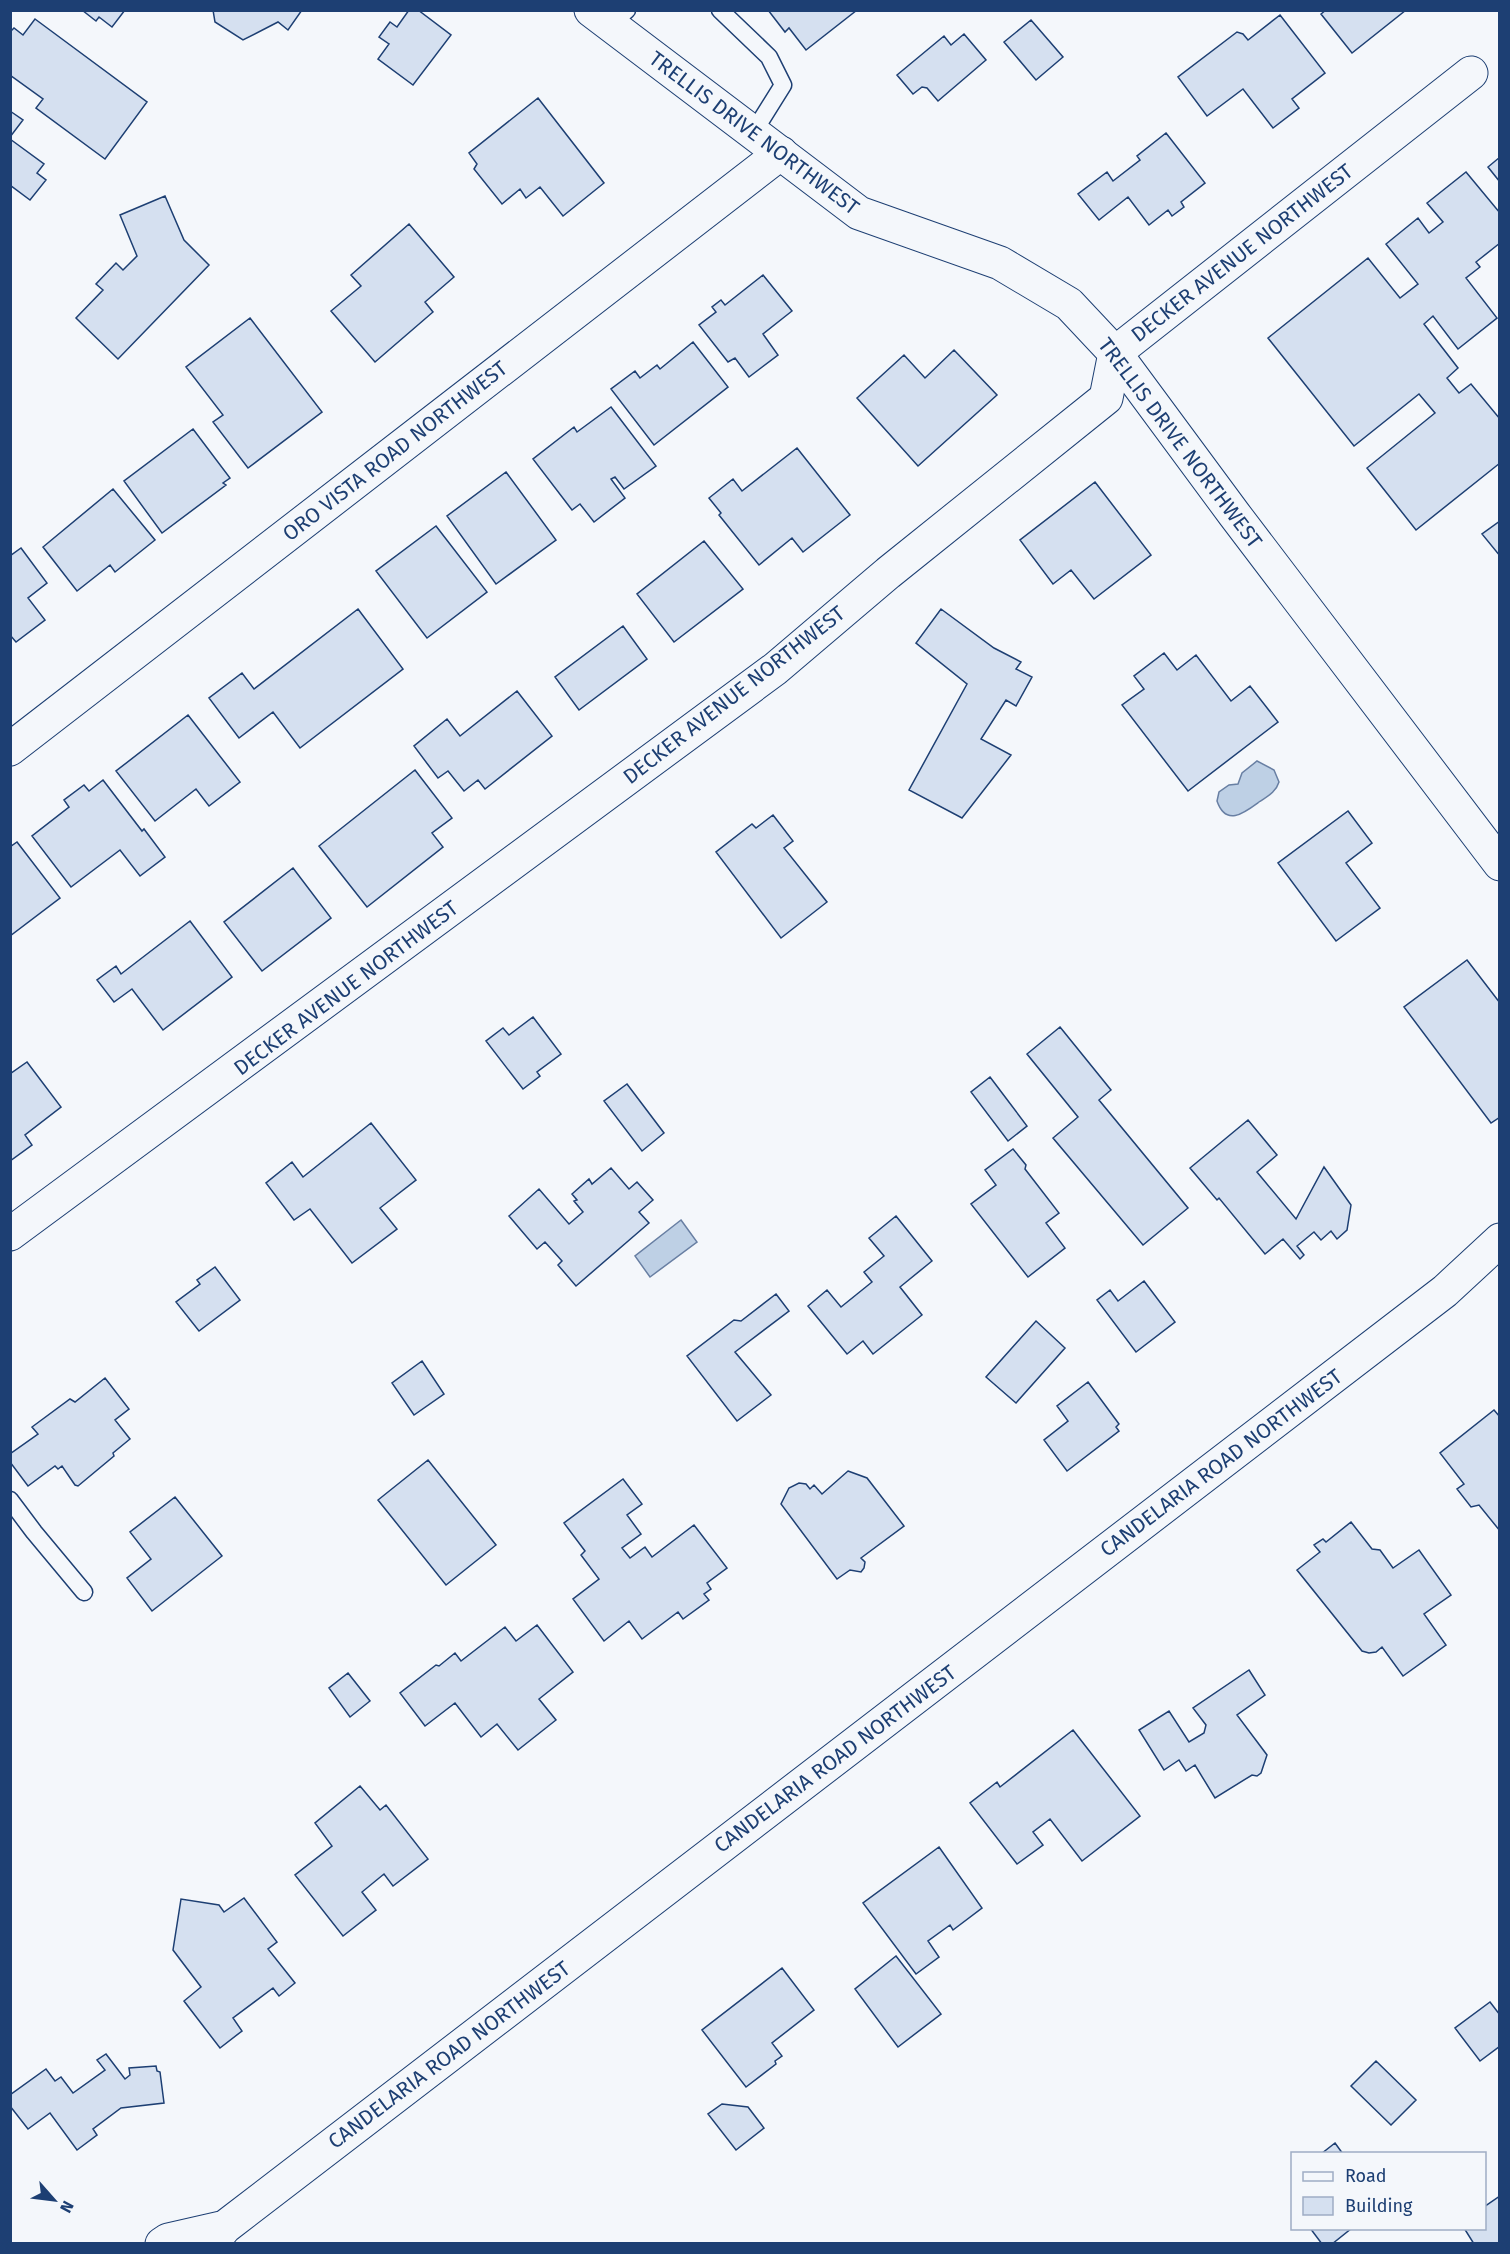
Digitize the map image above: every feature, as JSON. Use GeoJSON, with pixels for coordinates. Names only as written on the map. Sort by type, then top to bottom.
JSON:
{"type":"FeatureCollection","features":[{"type":"Feature","properties":{"kind":"street","name":"TRELLIS DRIVE NORTHWEST"},"geometry":{"type":"LineString","coordinates":[[609,15],[753,133],[859,213],[1000,263],[1069,304],[1116,353],[1241,524],[1500,864]]}},
{"type":"Feature","properties":{"kind":"street","name":"DECKER AVENUE NORTHWEST"},"geometry":{"type":"LineString","coordinates":[[10,1234],[776,669],[888,573],[1106,398],[1116,353],[1471,73]]}},
{"type":"Feature","properties":{"kind":"street","name":"ORO VISTA ROAD NORTHWEST"},"geometry":{"type":"LineString","coordinates":[[10,749],[781,153]]}},
{"type":"Feature","properties":{"kind":"street","name":"CANDELARIA ROAD NORTHWEST"},"geometry":{"type":"LineString","coordinates":[[162,2244],[168,2240],[218,2235],[1445,1291],[1500,1240]]}},
{"type":"Feature","properties":{"kind":"street","name":"CANDELARIA ROAD NORTHWEST"},"geometry":{"type":"LineString","coordinates":[[1445,1291],[1500,1263]]}},
{"type":"Feature","properties":{"kind":"lane"},"geometry":{"type":"LineString","coordinates":[[720,10],[769,57],[783,85],[753,133]]}},
{"type":"Feature","properties":{"kind":"lane"},"geometry":{"type":"LineString","coordinates":[[10,1500],[84,1592]]}},
{"type":"Feature","properties":{"kind":"water"},"geometry":{"type":"Polygon","coordinates":[[[1257,761],[1274,770],[1279,782],[1276,788],[1247,810],[1236,815],[1225,814],[1217,801],[1219,792],[1229,785],[1238,784],[1242,773],[1257,761]]]}},
{"type":"Feature","properties":{"kind":"water"},"geometry":{"type":"Polygon","coordinates":[[[681,1220],[697,1242],[650,1277],[635,1256],[681,1220]]]}},
{"type":"Feature","properties":{"kind":"building"},"geometry":{"type":"Polygon","coordinates":[[[82,10],[125,10],[112,27],[99,17],[96,21],[82,10]]]}},
{"type":"Feature","properties":{"kind":"building"},"geometry":{"type":"Polygon","coordinates":[[[213,10],[302,10],[288,30],[278,22],[243,40],[215,22],[213,10]]]}},
{"type":"Feature","properties":{"kind":"building"},"geometry":{"type":"Polygon","coordinates":[[[409,10],[418,10],[451,35],[413,85],[378,59],[389,44],[379,37],[390,22],[397,27],[409,10]]]}},
{"type":"Feature","properties":{"kind":"building"},"geometry":{"type":"Polygon","coordinates":[[[768,10],[857,10],[806,50],[789,28],[785,32],[768,10]]]}},
{"type":"Feature","properties":{"kind":"building"},"geometry":{"type":"Polygon","coordinates":[[[1326,10],[1406,10],[1352,53],[1321,14],[1326,10]]]}},
{"type":"Feature","properties":{"kind":"building"},"geometry":{"type":"Polygon","coordinates":[[[1280,15],[1325,73],[1292,99],[1299,108],[1273,128],[1243,89],[1207,116],[1178,77],[1237,32],[1243,34],[1248,40],[1280,15]]]}},
{"type":"Feature","properties":{"kind":"building"},"geometry":{"type":"Polygon","coordinates":[[[35,19],[147,102],[105,159],[36,108],[43,99],[10,75],[10,32],[14,28],[23,35],[35,19]]]}},
{"type":"Feature","properties":{"kind":"building"},"geometry":{"type":"Polygon","coordinates":[[[1031,20],[1063,57],[1036,80],[1004,42],[1031,20]]]}},
{"type":"Feature","properties":{"kind":"building"},"geometry":{"type":"Polygon","coordinates":[[[964,34],[986,60],[938,101],[927,88],[922,87],[913,94],[897,75],[944,36],[951,45],[964,34]]]}},
{"type":"Feature","properties":{"kind":"building"},"geometry":{"type":"Polygon","coordinates":[[[538,98],[604,183],[563,216],[540,187],[526,198],[520,189],[502,204],[474,169],[477,164],[469,153],[538,98]]]}},
{"type":"Feature","properties":{"kind":"building"},"geometry":{"type":"Polygon","coordinates":[[[10,111],[23,120],[10,137],[10,111]]]}},
{"type":"Feature","properties":{"kind":"building"},"geometry":{"type":"Polygon","coordinates":[[[1166,133],[1205,183],[1181,202],[1184,207],[1172,216],[1168,210],[1149,225],[1128,197],[1099,220],[1078,194],[1107,172],[1113,181],[1140,160],[1137,156],[1166,133]]]}},
{"type":"Feature","properties":{"kind":"building"},"geometry":{"type":"Polygon","coordinates":[[[10,139],[44,164],[37,173],[46,180],[30,200],[10,185],[10,139]]]}},
{"type":"Feature","properties":{"kind":"building"},"geometry":{"type":"Polygon","coordinates":[[[1500,157],[1500,182],[1488,167],[1500,157]]]}},
{"type":"Feature","properties":{"kind":"building"},"geometry":{"type":"Polygon","coordinates":[[[1466,172],[1500,213],[1500,243],[1476,262],[1480,267],[1466,278],[1497,318],[1458,349],[1433,316],[1424,324],[1458,368],[1447,378],[1459,393],[1471,384],[1500,419],[1500,463],[1416,530],[1367,468],[1435,413],[1419,394],[1354,446],[1268,338],[1368,258],[1400,298],[1418,284],[1386,244],[1418,218],[1429,233],[1443,222],[1427,203],[1466,172]]]}},
{"type":"Feature","properties":{"kind":"building"},"geometry":{"type":"Polygon","coordinates":[[[165,196],[184,240],[209,265],[118,359],[76,318],[103,290],[96,284],[116,263],[123,270],[137,256],[120,215],[165,196]]]}},
{"type":"Feature","properties":{"kind":"building"},"geometry":{"type":"Polygon","coordinates":[[[409,224],[454,277],[425,302],[433,312],[375,362],[331,311],[361,286],[351,275],[409,224]]]}},
{"type":"Feature","properties":{"kind":"building"},"geometry":{"type":"Polygon","coordinates":[[[763,275],[792,311],[763,334],[778,355],[749,377],[735,358],[728,362],[699,325],[716,312],[712,307],[721,300],[725,305],[763,275]]]}},
{"type":"Feature","properties":{"kind":"building"},"geometry":{"type":"Polygon","coordinates":[[[250,318],[322,412],[248,468],[213,422],[223,415],[186,367],[250,318]]]}},
{"type":"Feature","properties":{"kind":"building"},"geometry":{"type":"Polygon","coordinates":[[[693,342],[728,387],[654,445],[611,389],[635,371],[640,378],[657,365],[660,369],[693,342]]]}},
{"type":"Feature","properties":{"kind":"building"},"geometry":{"type":"Polygon","coordinates":[[[954,350],[997,395],[918,466],[857,398],[904,355],[925,378],[954,350]]]}},
{"type":"Feature","properties":{"kind":"building"},"geometry":{"type":"Polygon","coordinates":[[[611,407],[656,466],[624,489],[615,477],[611,479],[625,498],[594,522],[580,504],[572,510],[533,459],[574,427],[577,432],[611,407]]]}},
{"type":"Feature","properties":{"kind":"building"},"geometry":{"type":"Polygon","coordinates":[[[193,429],[230,478],[223,483],[226,485],[162,533],[124,481],[193,429]]]}},
{"type":"Feature","properties":{"kind":"building"},"geometry":{"type":"Polygon","coordinates":[[[797,448],[850,515],[803,552],[792,538],[759,565],[719,515],[721,513],[709,498],[733,479],[742,491],[797,448]]]}},
{"type":"Feature","properties":{"kind":"building"},"geometry":{"type":"Polygon","coordinates":[[[506,472],[556,540],[496,584],[447,516],[506,472]]]}},
{"type":"Feature","properties":{"kind":"building"},"geometry":{"type":"Polygon","coordinates":[[[1095,482],[1151,555],[1094,599],[1071,570],[1053,584],[1020,540],[1095,482]]]}},
{"type":"Feature","properties":{"kind":"building"},"geometry":{"type":"Polygon","coordinates":[[[113,489],[155,540],[115,572],[110,565],[77,591],[43,547],[113,489]]]}},
{"type":"Feature","properties":{"kind":"building"},"geometry":{"type":"Polygon","coordinates":[[[1500,521],[1500,556],[1482,534],[1500,521]]]}},
{"type":"Feature","properties":{"kind":"building"},"geometry":{"type":"Polygon","coordinates":[[[436,526],[487,592],[427,638],[376,571],[436,526]]]}},
{"type":"Feature","properties":{"kind":"building"},"geometry":{"type":"Polygon","coordinates":[[[704,541],[743,589],[674,642],[637,594],[704,541]]]}},
{"type":"Feature","properties":{"kind":"building"},"geometry":{"type":"Polygon","coordinates":[[[21,548],[47,583],[28,598],[45,620],[16,642],[10,635],[10,556],[21,548]]]}},
{"type":"Feature","properties":{"kind":"building"},"geometry":{"type":"Polygon","coordinates":[[[358,609],[403,669],[300,748],[273,712],[239,738],[209,698],[242,673],[254,689],[358,609]]]}},
{"type":"Feature","properties":{"kind":"building"},"geometry":{"type":"Polygon","coordinates":[[[941,609],[994,648],[1021,662],[1016,669],[1032,677],[1016,706],[1006,700],[981,739],[1011,755],[962,818],[909,790],[967,684],[916,643],[941,609]]]}},
{"type":"Feature","properties":{"kind":"building"},"geometry":{"type":"Polygon","coordinates":[[[623,626],[647,659],[579,710],[555,677],[623,626]]]}},
{"type":"Feature","properties":{"kind":"building"},"geometry":{"type":"Polygon","coordinates":[[[1164,653],[1177,670],[1196,655],[1231,701],[1250,686],[1278,722],[1188,791],[1122,705],[1144,689],[1134,676],[1164,653]]]}},
{"type":"Feature","properties":{"kind":"building"},"geometry":{"type":"Polygon","coordinates":[[[517,691],[552,736],[485,789],[478,780],[464,791],[448,771],[438,778],[414,746],[447,719],[460,736],[517,691]]]}},
{"type":"Feature","properties":{"kind":"building"},"geometry":{"type":"Polygon","coordinates":[[[188,715],[240,782],[209,806],[196,789],[155,821],[116,771],[188,715]]]}},
{"type":"Feature","properties":{"kind":"building"},"geometry":{"type":"Polygon","coordinates":[[[415,770],[452,818],[432,833],[443,847],[367,907],[319,846],[415,770]]]}},
{"type":"Feature","properties":{"kind":"building"},"geometry":{"type":"Polygon","coordinates":[[[103,780],[165,857],[140,876],[120,850],[71,887],[32,836],[69,807],[64,800],[84,785],[89,791],[103,780]]]}},
{"type":"Feature","properties":{"kind":"building"},"geometry":{"type":"Polygon","coordinates":[[[1348,811],[1372,843],[1346,863],[1380,908],[1336,941],[1278,863],[1348,811]]]}},
{"type":"Feature","properties":{"kind":"building"},"geometry":{"type":"Polygon","coordinates":[[[773,815],[793,841],[784,848],[827,902],[781,938],[716,852],[752,824],[756,828],[773,815]]]}},
{"type":"Feature","properties":{"kind":"building"},"geometry":{"type":"Polygon","coordinates":[[[17,842],[60,898],[10,936],[10,847],[17,842]]]}},
{"type":"Feature","properties":{"kind":"building"},"geometry":{"type":"Polygon","coordinates":[[[293,868],[331,918],[262,971],[224,922],[293,868]]]}},
{"type":"Feature","properties":{"kind":"building"},"geometry":{"type":"Polygon","coordinates":[[[190,921],[232,977],[163,1030],[132,989],[114,1002],[97,980],[116,966],[121,974],[190,921]]]}},
{"type":"Feature","properties":{"kind":"building"},"geometry":{"type":"Polygon","coordinates":[[[1467,960],[1500,1003],[1500,1117],[1491,1123],[1404,1007],[1467,960]]]}},
{"type":"Feature","properties":{"kind":"building"},"geometry":{"type":"Polygon","coordinates":[[[533,1017],[561,1054],[537,1072],[540,1076],[523,1089],[486,1041],[503,1028],[509,1035],[533,1017]]]}},
{"type":"Feature","properties":{"kind":"building"},"geometry":{"type":"Polygon","coordinates":[[[1060,1027],[1111,1090],[1099,1100],[1188,1208],[1143,1245],[1053,1138],[1078,1117],[1027,1054],[1060,1027]]]}},
{"type":"Feature","properties":{"kind":"building"},"geometry":{"type":"Polygon","coordinates":[[[27,1062],[61,1107],[25,1135],[32,1145],[10,1161],[10,1074],[27,1062]]]}},
{"type":"Feature","properties":{"kind":"building"},"geometry":{"type":"Polygon","coordinates":[[[990,1077],[1027,1126],[1008,1141],[971,1092],[990,1077]]]}},
{"type":"Feature","properties":{"kind":"building"},"geometry":{"type":"Polygon","coordinates":[[[627,1084],[664,1133],[642,1151],[604,1101],[627,1084]]]}},
{"type":"Feature","properties":{"kind":"building"},"geometry":{"type":"Polygon","coordinates":[[[1248,1120],[1277,1155],[1257,1172],[1296,1219],[1324,1167],[1351,1205],[1347,1230],[1337,1239],[1331,1231],[1321,1240],[1314,1232],[1297,1246],[1304,1255],[1300,1259],[1283,1239],[1265,1254],[1219,1198],[1217,1200],[1190,1168],[1248,1120]]]}},
{"type":"Feature","properties":{"kind":"building"},"geometry":{"type":"Polygon","coordinates":[[[371,1123],[416,1180],[380,1208],[397,1229],[352,1263],[310,1209],[294,1220],[266,1183],[292,1162],[303,1177],[371,1123]]]}},
{"type":"Feature","properties":{"kind":"building"},"geometry":{"type":"Polygon","coordinates":[[[1013,1149],[1026,1165],[1025,1169],[1059,1213],[1046,1223],[1065,1248],[1028,1277],[971,1204],[996,1185],[985,1170],[1013,1149]]]}},
{"type":"Feature","properties":{"kind":"building"},"geometry":{"type":"Polygon","coordinates":[[[611,1168],[629,1189],[637,1182],[653,1200],[639,1212],[649,1223],[576,1286],[558,1265],[562,1261],[545,1242],[537,1249],[509,1216],[539,1189],[569,1224],[583,1212],[574,1201],[577,1200],[572,1194],[589,1179],[592,1184],[611,1168]]]}},
{"type":"Feature","properties":{"kind":"building"},"geometry":{"type":"Polygon","coordinates":[[[896,1216],[932,1261],[900,1287],[922,1315],[873,1354],[863,1341],[847,1354],[808,1306],[827,1290],[841,1307],[872,1282],[864,1272],[884,1256],[869,1238],[896,1216]]]}},
{"type":"Feature","properties":{"kind":"building"},"geometry":{"type":"Polygon","coordinates":[[[215,1267],[240,1300],[199,1331],[176,1302],[200,1284],[197,1280],[215,1267]]]}},
{"type":"Feature","properties":{"kind":"building"},"geometry":{"type":"Polygon","coordinates":[[[1144,1281],[1175,1322],[1136,1352],[1097,1300],[1110,1290],[1118,1301],[1144,1281]]]}},
{"type":"Feature","properties":{"kind":"building"},"geometry":{"type":"Polygon","coordinates":[[[776,1294],[789,1311],[735,1352],[771,1395],[737,1421],[687,1356],[734,1320],[741,1321],[776,1294]]]}},
{"type":"Feature","properties":{"kind":"building"},"geometry":{"type":"Polygon","coordinates":[[[1036,1321],[1065,1348],[1016,1403],[986,1377],[1036,1321]]]}},
{"type":"Feature","properties":{"kind":"building"},"geometry":{"type":"Polygon","coordinates":[[[422,1361],[444,1394],[414,1415],[392,1383],[422,1361]]]}},
{"type":"Feature","properties":{"kind":"building"},"geometry":{"type":"Polygon","coordinates":[[[105,1378],[129,1409],[115,1420],[130,1439],[113,1453],[114,1456],[78,1486],[62,1466],[58,1469],[55,1466],[28,1486],[10,1462],[10,1454],[38,1434],[32,1427],[70,1399],[75,1402],[105,1378]]]}},
{"type":"Feature","properties":{"kind":"building"},"geometry":{"type":"Polygon","coordinates":[[[1088,1382],[1119,1424],[1116,1427],[1119,1431],[1067,1471],[1044,1440],[1068,1421],[1057,1406],[1088,1382]]]}},
{"type":"Feature","properties":{"kind":"building"},"geometry":{"type":"Polygon","coordinates":[[[1494,1410],[1500,1417],[1500,1531],[1479,1505],[1471,1507],[1457,1489],[1464,1484],[1440,1453],[1494,1410]]]}},
{"type":"Feature","properties":{"kind":"building"},"geometry":{"type":"Polygon","coordinates":[[[428,1460],[496,1545],[446,1585],[378,1500],[428,1460]]]}},
{"type":"Feature","properties":{"kind":"building"},"geometry":{"type":"Polygon","coordinates":[[[848,1471],[867,1478],[904,1526],[861,1558],[865,1562],[861,1572],[850,1570],[837,1579],[781,1504],[789,1488],[799,1483],[806,1484],[810,1489],[814,1485],[822,1494],[848,1471]]]}},
{"type":"Feature","properties":{"kind":"building"},"geometry":{"type":"Polygon","coordinates":[[[623,1479],[642,1504],[627,1515],[641,1534],[622,1548],[630,1558],[645,1547],[652,1557],[694,1525],[727,1568],[707,1583],[711,1589],[704,1594],[709,1600],[683,1619],[678,1612],[642,1639],[629,1621],[604,1641],[573,1599],[599,1579],[581,1555],[585,1551],[564,1523],[623,1479]]]}},
{"type":"Feature","properties":{"kind":"building"},"geometry":{"type":"Polygon","coordinates":[[[175,1497],[222,1556],[152,1611],[127,1578],[151,1559],[130,1532],[175,1497]]]}},
{"type":"Feature","properties":{"kind":"building"},"geometry":{"type":"Polygon","coordinates":[[[1351,1522],[1372,1549],[1380,1550],[1393,1568],[1419,1550],[1451,1595],[1424,1614],[1446,1645],[1403,1676],[1382,1647],[1376,1652],[1362,1651],[1297,1570],[1320,1552],[1314,1545],[1323,1539],[1326,1542],[1351,1522]]]}},
{"type":"Feature","properties":{"kind":"building"},"geometry":{"type":"Polygon","coordinates":[[[537,1625],[573,1672],[539,1699],[556,1720],[518,1750],[497,1724],[481,1737],[455,1703],[425,1726],[400,1693],[455,1653],[461,1661],[505,1627],[516,1641],[537,1625]]]}},
{"type":"Feature","properties":{"kind":"building"},"geometry":{"type":"Polygon","coordinates":[[[1249,1670],[1265,1695],[1237,1715],[1267,1755],[1261,1773],[1257,1776],[1252,1775],[1215,1798],[1195,1765],[1186,1771],[1179,1760],[1164,1770],[1139,1730],[1169,1711],[1189,1742],[1204,1733],[1206,1725],[1193,1708],[1249,1670]]]}},
{"type":"Feature","properties":{"kind":"building"},"geometry":{"type":"Polygon","coordinates":[[[348,1673],[370,1701],[350,1717],[329,1688],[348,1673]]]}},
{"type":"Feature","properties":{"kind":"building"},"geometry":{"type":"Polygon","coordinates":[[[1073,1730],[1140,1816],[1082,1861],[1050,1819],[1033,1832],[1043,1845],[1017,1864],[970,1803],[997,1782],[1000,1787],[1073,1730]]]}},
{"type":"Feature","properties":{"kind":"building"},"geometry":{"type":"Polygon","coordinates":[[[360,1786],[380,1810],[386,1805],[428,1859],[393,1886],[384,1874],[362,1892],[376,1910],[343,1936],[295,1875],[332,1846],[315,1823],[360,1786]]]}},
{"type":"Feature","properties":{"kind":"building"},"geometry":{"type":"Polygon","coordinates":[[[939,1847],[982,1908],[953,1930],[950,1925],[928,1941],[939,1957],[916,1974],[863,1903],[939,1847]]]}},
{"type":"Feature","properties":{"kind":"building"},"geometry":{"type":"Polygon","coordinates":[[[244,1898],[277,1942],[268,1949],[295,1983],[279,1996],[273,1988],[233,2018],[242,2031],[220,2048],[184,2001],[201,1987],[173,1950],[181,1899],[219,1905],[224,1912],[244,1898]]]}},
{"type":"Feature","properties":{"kind":"building"},"geometry":{"type":"Polygon","coordinates":[[[896,1956],[941,2014],[898,2047],[855,1989],[896,1956]]]}},
{"type":"Feature","properties":{"kind":"building"},"geometry":{"type":"Polygon","coordinates":[[[782,1968],[814,2010],[772,2043],[782,2056],[775,2061],[776,2064],[746,2087],[702,2030],[782,1968]]]}},
{"type":"Feature","properties":{"kind":"building"},"geometry":{"type":"Polygon","coordinates":[[[1490,2002],[1500,2015],[1500,2046],[1480,2061],[1455,2028],[1490,2002]]]}},
{"type":"Feature","properties":{"kind":"building"},"geometry":{"type":"Polygon","coordinates":[[[106,2054],[125,2079],[130,2075],[129,2068],[156,2066],[157,2071],[160,2072],[164,2103],[121,2108],[93,2129],[97,2135],[77,2150],[50,2113],[28,2129],[10,2106],[10,2095],[46,2069],[55,2081],[61,2077],[73,2093],[105,2070],[97,2060],[106,2054]]]}},
{"type":"Feature","properties":{"kind":"building"},"geometry":{"type":"Polygon","coordinates":[[[1376,2061],[1416,2100],[1391,2125],[1351,2086],[1376,2061]]]}},
{"type":"Feature","properties":{"kind":"building"},"geometry":{"type":"Polygon","coordinates":[[[722,2104],[748,2107],[764,2128],[736,2150],[708,2114],[722,2104]]]}},
{"type":"Feature","properties":{"kind":"building"},"geometry":{"type":"Polygon","coordinates":[[[1335,2143],[1342,2152],[1324,2152],[1335,2143]]]}},
{"type":"Feature","properties":{"kind":"building"},"geometry":{"type":"Polygon","coordinates":[[[1500,2196],[1500,2244],[1474,2244],[1465,2230],[1486,2230],[1486,2206],[1500,2196]]]}},
{"type":"Feature","properties":{"kind":"building"},"geometry":{"type":"Polygon","coordinates":[[[1312,2230],[1350,2230],[1332,2244],[1322,2244],[1312,2230]]]}}]}
